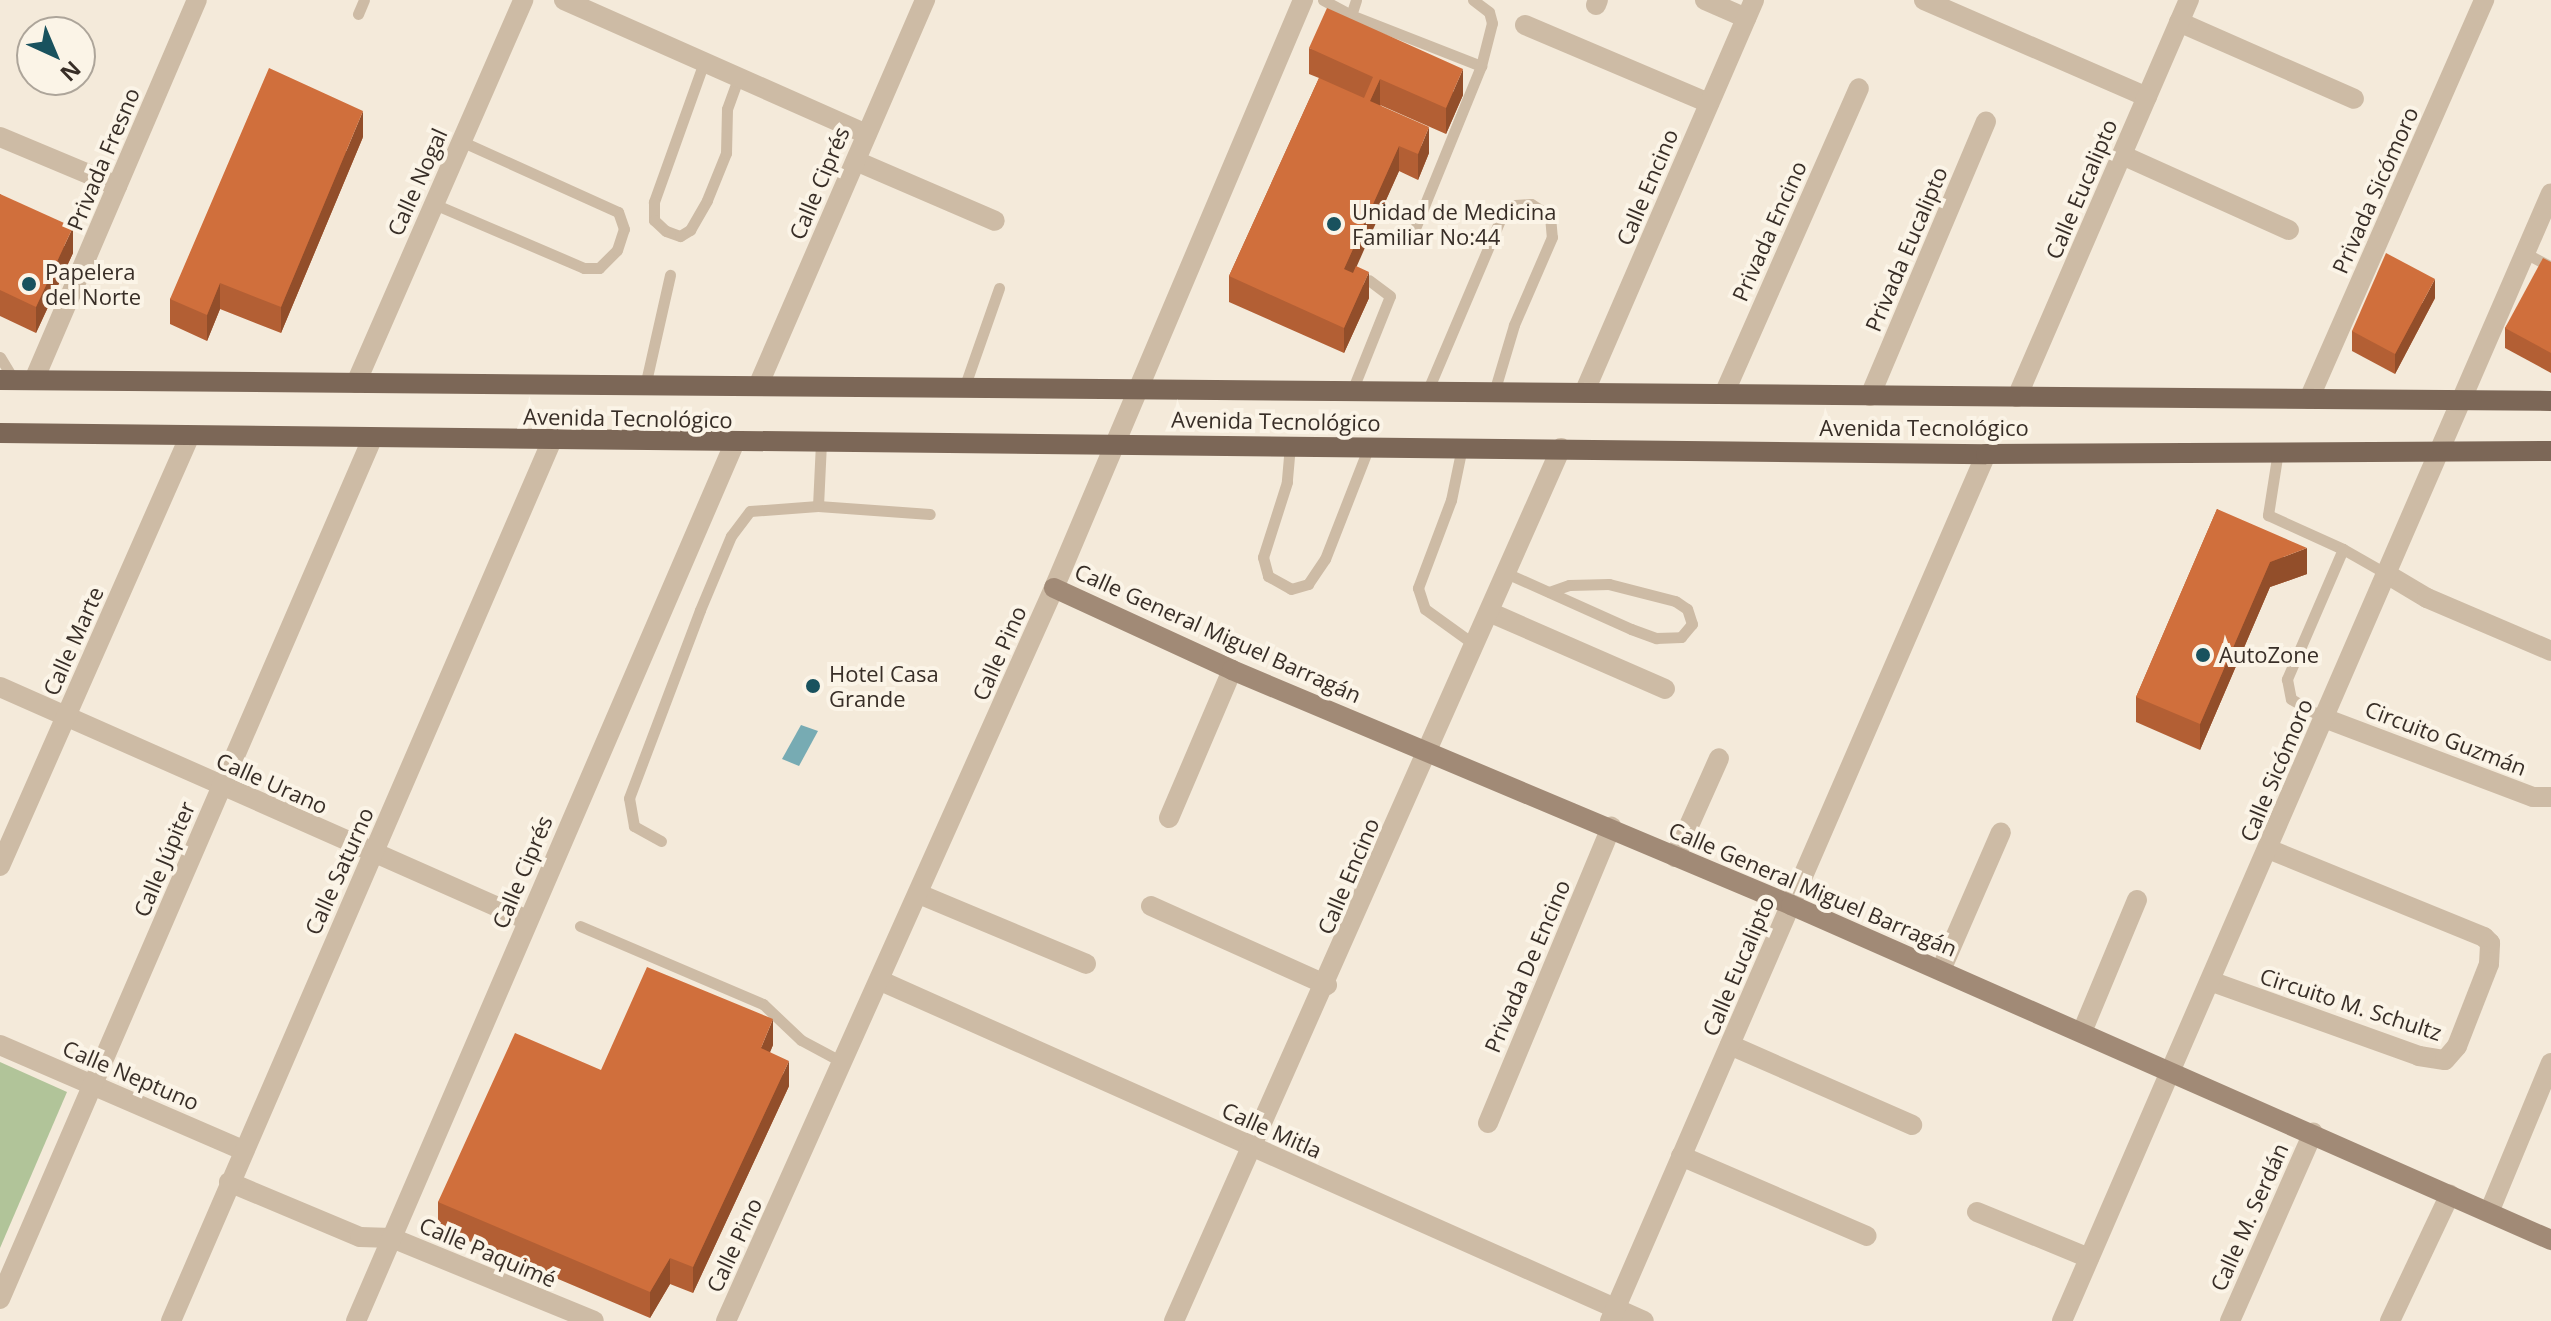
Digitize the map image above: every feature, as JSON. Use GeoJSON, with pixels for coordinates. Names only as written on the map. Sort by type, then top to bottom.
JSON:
{"type":"FeatureCollection","features":[{"type":"Feature","properties":{"kind":"main road","name":"Avenida Tecnológico"},"geometry":{"type":"LineString","coordinates":[[16,380],[2551,401]]}},
{"type":"Feature","properties":{"kind":"main road","name":"Avenida Tecnológico"},"geometry":{"type":"LineString","coordinates":[[2,437],[190,436],[734,444],[1111,443],[1986,454],[2551,451]]}},
{"type":"Feature","properties":{"kind":"main road","name":"Calle General Miguel Barragán"},"geometry":{"type":"LineString","coordinates":[[1054,588],[1232,670],[1611,827],[2490,1210],[2551,1240]]}},
{"type":"Feature","properties":{"kind":"street","name":"Privada Fresno"},"geometry":{"type":"LineString","coordinates":[[16,380],[117,186],[197,0]]}},
{"type":"Feature","properties":{"kind":"street","name":"Calle Nogal"},"geometry":{"type":"LineString","coordinates":[[356,383],[523,0]]}},
{"type":"Feature","properties":{"kind":"street"},"geometry":{"type":"LineString","coordinates":[[564,0],[867,134]]}},
{"type":"Feature","properties":{"kind":"street","name":"Calle Ciprés"},"geometry":{"type":"LineString","coordinates":[[758,386],[925,0]]}},
{"type":"Feature","properties":{"kind":"street","name":"Calle Pino"},"geometry":{"type":"LineString","coordinates":[[726,1321],[881,981],[1054,588],[1111,443],[1303,0]]}},
{"type":"Feature","properties":{"kind":"street"},"geometry":{"type":"LineString","coordinates":[[1705,0],[1750,9]]}},
{"type":"Feature","properties":{"kind":"street"},"geometry":{"type":"LineString","coordinates":[[1924,0],[2147,97]]}},
{"type":"Feature","properties":{"kind":"street","name":"Calle Eucalipto"},"geometry":{"type":"LineString","coordinates":[[2017,397],[2189,0]]}},
{"type":"Feature","properties":{"kind":"street","name":"Privada Sicómoro"},"geometry":{"type":"LineString","coordinates":[[2309,399],[2484,0]]}},
{"type":"Feature","properties":{"kind":"street","name":"Calle Encino"},"geometry":{"type":"LineString","coordinates":[[1584,393],[1750,9]]}},
{"type":"Feature","properties":{"kind":"street"},"geometry":{"type":"LineString","coordinates":[[2179,22],[2354,99]]}},
{"type":"Feature","properties":{"kind":"street"},"geometry":{"type":"LineString","coordinates":[[1525,25],[1709,103]]}},
{"type":"Feature","properties":{"kind":"street","name":"Privada Encino"},"geometry":{"type":"LineString","coordinates":[[1724,394],[1859,88]]}},
{"type":"Feature","properties":{"kind":"street","name":"Privada Eucalipto"},"geometry":{"type":"LineString","coordinates":[[1870,396],[1986,121]]}},
{"type":"Feature","properties":{"kind":"street"},"geometry":{"type":"LineString","coordinates":[[0,137],[117,186]]}},
{"type":"Feature","properties":{"kind":"street"},"geometry":{"type":"LineString","coordinates":[[2122,155],[2289,230]]}},
{"type":"Feature","properties":{"kind":"street"},"geometry":{"type":"LineString","coordinates":[[856,161],[995,221]]}},
{"type":"Feature","properties":{"kind":"street","name":"Calle Sicómoro"},"geometry":{"type":"LineString","coordinates":[[2062,1321],[2551,193]]}},
{"type":"Feature","properties":{"kind":"street","name":"Calle Marte"},"geometry":{"type":"LineString","coordinates":[[0,866],[190,436]]}},
{"type":"Feature","properties":{"kind":"street","name":"Calle Júpiter"},"geometry":{"type":"LineString","coordinates":[[1,1293],[372,439]]}},
{"type":"Feature","properties":{"kind":"street","name":"Calle Saturno"},"geometry":{"type":"LineString","coordinates":[[171,1321],[552,440]]}},
{"type":"Feature","properties":{"kind":"street","name":"Calle Ciprés"},"geometry":{"type":"LineString","coordinates":[[356,1321],[734,444]]}},
{"type":"Feature","properties":{"kind":"street","name":"Calle Encino"},"geometry":{"type":"LineString","coordinates":[[1174,1321],[1327,985],[1561,448]]}},
{"type":"Feature","properties":{"kind":"street","name":"Calle Eucalipto"},"geometry":{"type":"LineString","coordinates":[[1612,1315],[1986,454]]}},
{"type":"Feature","properties":{"kind":"street"},"geometry":{"type":"LineString","coordinates":[[2385,573],[2427,598],[2551,651]]}},
{"type":"Feature","properties":{"kind":"street"},"geometry":{"type":"LineString","coordinates":[[1489,612],[1665,689]]}},
{"type":"Feature","properties":{"kind":"street"},"geometry":{"type":"LineString","coordinates":[[1169,818],[1232,670]]}},
{"type":"Feature","properties":{"kind":"street","name":"Calle Urano"},"geometry":{"type":"LineString","coordinates":[[0,687],[527,920]]}},
{"type":"Feature","properties":{"kind":"street","name":"Circuito Guzmán"},"geometry":{"type":"LineString","coordinates":[[2324,718],[2533,797],[2551,797]]}},
{"type":"Feature","properties":{"kind":"street"},"geometry":{"type":"LineString","coordinates":[[1675,857],[1719,758]]}},
{"type":"Feature","properties":{"kind":"street","name":"Privada De Encino"},"geometry":{"type":"LineString","coordinates":[[1488,1123],[1611,827]]}},
{"type":"Feature","properties":{"kind":"street"},"geometry":{"type":"LineString","coordinates":[[1941,970],[2001,832]]}},
{"type":"Feature","properties":{"kind":"street","name":"Circuito M. Schultz"},"geometry":{"type":"LineString","coordinates":[[2210,981],[2419,1056],[2438,1060],[2452,1056],[2489,964],[2490,943],[2475,932],[2268,849]]}},
{"type":"Feature","properties":{"kind":"street"},"geometry":{"type":"LineString","coordinates":[[919,894],[1086,964]]}},
{"type":"Feature","properties":{"kind":"street"},"geometry":{"type":"LineString","coordinates":[[2082,1032],[2137,900]]}},
{"type":"Feature","properties":{"kind":"street"},"geometry":{"type":"LineString","coordinates":[[1151,906],[1327,985]]}},
{"type":"Feature","properties":{"kind":"street","name":"Calle Mitla"},"geometry":{"type":"LineString","coordinates":[[881,981],[1251,1147],[1612,1315],[1644,1321]]}},
{"type":"Feature","properties":{"kind":"street","name":"Calle Neptuno"},"geometry":{"type":"LineString","coordinates":[[0,1045],[243,1150]]}},
{"type":"Feature","properties":{"kind":"street"},"geometry":{"type":"LineString","coordinates":[[1730,1045],[1912,1125]]}},
{"type":"Feature","properties":{"kind":"street"},"geometry":{"type":"LineString","coordinates":[[2490,1210],[2551,1063]]}},
{"type":"Feature","properties":{"kind":"street","name":"Calle M. Serdán"},"geometry":{"type":"LineString","coordinates":[[2230,1321],[2313,1133]]}},
{"type":"Feature","properties":{"kind":"street"},"geometry":{"type":"LineString","coordinates":[[1681,1156],[1867,1236]]}},
{"type":"Feature","properties":{"kind":"street","name":"Calle Paquimé"},"geometry":{"type":"LineString","coordinates":[[229,1182],[360,1237],[392,1238],[541,1312],[594,1321]]}},
{"type":"Feature","properties":{"kind":"street"},"geometry":{"type":"LineString","coordinates":[[2390,1321],[2450,1194]]}},
{"type":"Feature","properties":{"kind":"street"},"geometry":{"type":"LineString","coordinates":[[1977,1212],[2089,1258]]}},
{"type":"Feature","properties":{"kind":"lane"},"geometry":{"type":"LineString","coordinates":[[358,14],[364,0]]}},
{"type":"Feature","properties":{"kind":"lane"},"geometry":{"type":"LineString","coordinates":[[1323,0],[1351,15],[1481,66]]}},
{"type":"Feature","properties":{"kind":"lane"},"geometry":{"type":"LineString","coordinates":[[1351,15],[1356,0]]}},
{"type":"Feature","properties":{"kind":"lane"},"geometry":{"type":"LineString","coordinates":[[1416,226],[1481,66],[1492,23],[1489,12],[1473,0]]}},
{"type":"Feature","properties":{"kind":"lane"},"geometry":{"type":"LineString","coordinates":[[704,62],[654,202],[654,220],[666,231],[680,236],[690,230],[707,200],[726,153],[727,109],[738,78]]}},
{"type":"Feature","properties":{"kind":"lane"},"geometry":{"type":"LineString","coordinates":[[434,204],[584,268],[605,264],[617,250],[624,229],[618,212],[461,141]]}},
{"type":"Feature","properties":{"kind":"lane"},"geometry":{"type":"LineString","coordinates":[[1427,392],[1495,228],[1503,213],[1522,203],[1550,216],[1552,237],[1514,325],[1494,392]]}},
{"type":"Feature","properties":{"kind":"lane"},"geometry":{"type":"LineString","coordinates":[[2525,253],[2551,267]]}},
{"type":"Feature","properties":{"kind":"lane"},"geometry":{"type":"LineString","coordinates":[[645,386],[670,275]]}},
{"type":"Feature","properties":{"kind":"lane"},"geometry":{"type":"LineString","coordinates":[[1352,391],[1390,296],[1369,280]]}},
{"type":"Feature","properties":{"kind":"lane"},"geometry":{"type":"LineString","coordinates":[[964,388],[999,288]]}},
{"type":"Feature","properties":{"kind":"lane"},"geometry":{"type":"LineString","coordinates":[[0,357],[16,380]]}},
{"type":"Feature","properties":{"kind":"lane"},"geometry":{"type":"LineString","coordinates":[[818,506],[821,443]]}},
{"type":"Feature","properties":{"kind":"lane"},"geometry":{"type":"LineString","coordinates":[[1290,445],[1287,482],[1263,557],[1268,576],[1291,589],[1308,584],[1325,559],[1369,446]]}},
{"type":"Feature","properties":{"kind":"lane"},"geometry":{"type":"LineString","coordinates":[[1462,447],[1451,500],[1418,588],[1425,609],[1475,645]]}},
{"type":"Feature","properties":{"kind":"lane"},"geometry":{"type":"LineString","coordinates":[[2278,451],[2268,515],[2343,549],[2385,573]]}},
{"type":"Feature","properties":{"kind":"lane"},"geometry":{"type":"LineString","coordinates":[[661,841],[634,826],[629,798],[731,536],[750,511],[818,506],[930,514]]}},
{"type":"Feature","properties":{"kind":"lane"},"geometry":{"type":"LineString","coordinates":[[2324,718],[2291,699],[2287,679],[2343,549]]}},
{"type":"Feature","properties":{"kind":"lane"},"geometry":{"type":"LineString","coordinates":[[1506,573],[1549,592],[1656,638],[1681,637],[1692,624],[1687,609],[1675,601],[1609,584],[1569,585],[1549,592]]}},
{"type":"Feature","properties":{"kind":"lane"},"geometry":{"type":"LineString","coordinates":[[580,926],[763,1004],[801,1040],[844,1063]]}},
{"type":"Feature","properties":{"kind":"green space"},"geometry":{"type":"Polygon","coordinates":[[[0,1062],[67,1092],[0,1248],[0,1062]]]}},
{"type":"Feature","properties":{"kind":"water"},"geometry":{"type":"Polygon","coordinates":[[[801,725],[818,731],[799,766],[782,759],[801,725]]]}},
{"type":"Feature","properties":{"kind":"building"},"geometry":{"type":"Polygon","coordinates":[[[1327,8],[1463,69],[1446,108],[1380,79],[1370,101],[1429,127],[1418,154],[1399,146],[1344,269],[1353,273],[1356,266],[1369,272],[1344,328],[1229,276],[1319,78],[1364,98],[1373,77],[1309,48],[1327,8]]]}},
{"type":"Feature","properties":{"kind":"building"},"geometry":{"type":"Polygon","coordinates":[[[269,68],[363,111],[281,307],[220,283],[207,315],[170,299],[269,68]]]}},
{"type":"Feature","properties":{"kind":"building","name":"Papelera del Norte"},"geometry":{"type":"Polygon","coordinates":[[[0,194],[73,227],[36,307],[0,290],[0,194]]]}},
{"type":"Feature","properties":{"kind":"building"},"geometry":{"type":"Polygon","coordinates":[[[2386,253],[2435,279],[2395,354],[2352,331],[2386,253]]]}},
{"type":"Feature","properties":{"kind":"building"},"geometry":{"type":"Polygon","coordinates":[[[2543,258],[2551,262],[2551,353],[2505,328],[2543,258]]]}},
{"type":"Feature","properties":{"kind":"building","name":"AutoZone"},"geometry":{"type":"Polygon","coordinates":[[[2217,509],[2307,548],[2270,562],[2200,724],[2136,697],[2217,509]]]}},
{"type":"Feature","properties":{"kind":"building"},"geometry":{"type":"Polygon","coordinates":[[[647,967],[773,1019],[761,1048],[789,1061],[693,1267],[670,1258],[650,1292],[438,1202],[515,1033],[601,1070],[647,967]]]}},
{"type":"Feature","properties":{"kind":"place","name":"Unidad de Medicina Familiar No:44"},"geometry":{"type":"Point","coordinates":[1334,224]}},
{"type":"Feature","properties":{"kind":"place","name":"Papelera del Norte"},"geometry":{"type":"Point","coordinates":[29,284]}},
{"type":"Feature","properties":{"kind":"place","name":"AutoZone"},"geometry":{"type":"Point","coordinates":[2203,655]}},
{"type":"Feature","properties":{"kind":"place","name":"Hotel Casa Grande"},"geometry":{"type":"Point","coordinates":[813,686]}}]}
